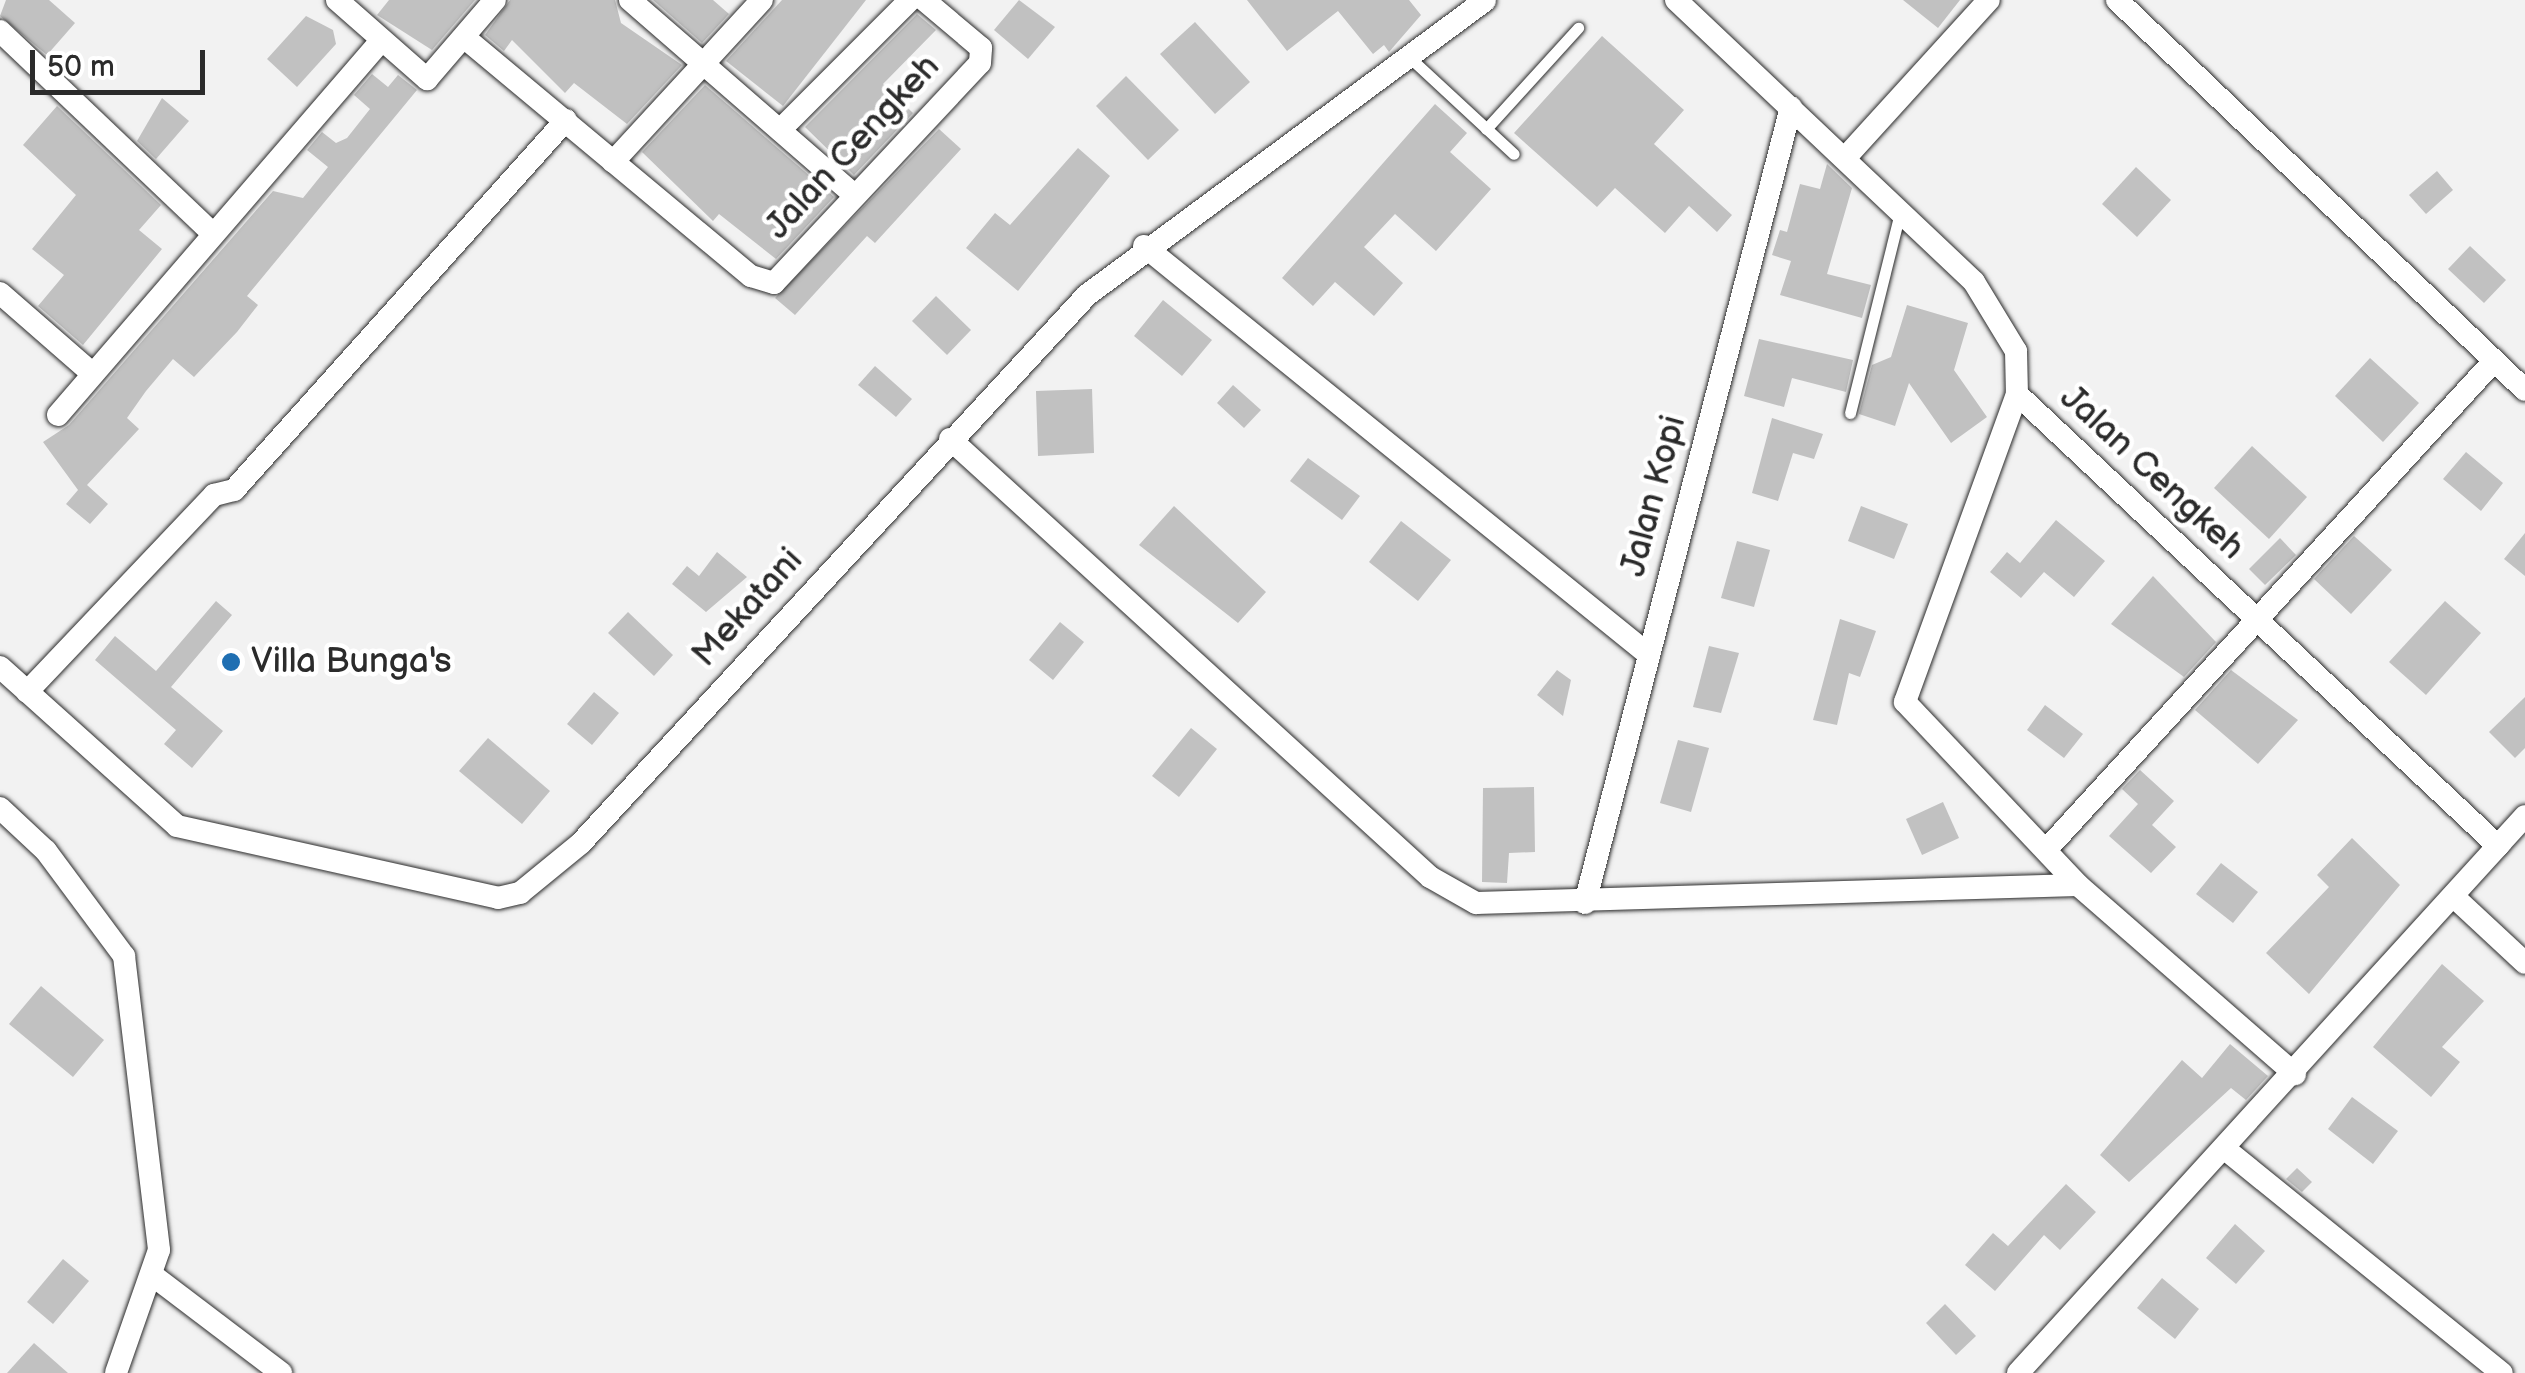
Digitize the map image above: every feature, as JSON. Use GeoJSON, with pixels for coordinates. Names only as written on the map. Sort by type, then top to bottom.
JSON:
{"type":"FeatureCollection","features":[{"type":"Feature","properties":{"kind":"street"},"geometry":{"type":"LineString","coordinates":[[337,0],[427,79],[494,0]]}},
{"type":"Feature","properties":{"kind":"street"},"geometry":{"type":"LineString","coordinates":[[630,0],[851,192]]}},
{"type":"Feature","properties":{"kind":"street"},"geometry":{"type":"LineString","coordinates":[[465,38],[613,162],[762,0]]}},
{"type":"Feature","properties":{"kind":"street"},"geometry":{"type":"LineString","coordinates":[[780,130],[910,0]]}},
{"type":"Feature","properties":{"kind":"street","name":"Jalan Cengkeh"},"geometry":{"type":"LineString","coordinates":[[613,162],[752,276],[774,283],[851,192],[983,56],[924,0]]}},
{"type":"Feature","properties":{"kind":"street","name":"Mekatani"},"geometry":{"type":"LineString","coordinates":[[0,668],[158,815],[205,838],[498,898],[520,893],[580,843],[950,439],[1144,246],[1485,0]]}},
{"type":"Feature","properties":{"kind":"street","name":"Jalan Cengkeh"},"geometry":{"type":"LineString","coordinates":[[1676,0],[1901,208],[1974,282],[2016,351],[2017,394],[2498,846]]}},
{"type":"Feature","properties":{"kind":"street"},"geometry":{"type":"LineString","coordinates":[[1846,158],[1989,0]]}},
{"type":"Feature","properties":{"kind":"street"},"geometry":{"type":"LineString","coordinates":[[2117,0],[2525,390]]}},
{"type":"Feature","properties":{"kind":"street"},"geometry":{"type":"LineString","coordinates":[[0,31],[210,230]]}},
{"type":"Feature","properties":{"kind":"street"},"geometry":{"type":"LineString","coordinates":[[58,415],[210,230],[381,41]]}},
{"type":"Feature","properties":{"kind":"street","name":"Jalan Kopi"},"geometry":{"type":"LineString","coordinates":[[1585,902],[1791,107]]}},
{"type":"Feature","properties":{"kind":"street"},"geometry":{"type":"LineString","coordinates":[[27,692],[214,495],[234,490],[566,120]]}},
{"type":"Feature","properties":{"kind":"street"},"geometry":{"type":"LineString","coordinates":[[1144,246],[1649,655]]}},
{"type":"Feature","properties":{"kind":"street"},"geometry":{"type":"LineString","coordinates":[[0,293],[94,374]]}},
{"type":"Feature","properties":{"kind":"street"},"geometry":{"type":"LineString","coordinates":[[2046,850],[2494,361]]}},
{"type":"Feature","properties":{"kind":"street"},"geometry":{"type":"LineString","coordinates":[[2017,394],[1903,694],[2078,885],[2295,1074]]}},
{"type":"Feature","properties":{"kind":"street"},"geometry":{"type":"LineString","coordinates":[[950,439],[1452,894],[1476,903],[1585,902],[2078,885]]}},
{"type":"Feature","properties":{"kind":"street"},"geometry":{"type":"LineString","coordinates":[[0,808],[46,851],[124,956],[156,1278],[116,1373]]}},
{"type":"Feature","properties":{"kind":"street"},"geometry":{"type":"LineString","coordinates":[[2018,1373],[2295,1074],[2525,816]]}},
{"type":"Feature","properties":{"kind":"street"},"geometry":{"type":"LineString","coordinates":[[2453,896],[2525,963]]}},
{"type":"Feature","properties":{"kind":"street"},"geometry":{"type":"LineString","coordinates":[[2225,1149],[2502,1373]]}},
{"type":"Feature","properties":{"kind":"street"},"geometry":{"type":"LineString","coordinates":[[156,1278],[282,1373]]}},
{"type":"Feature","properties":{"kind":"lane"},"geometry":{"type":"LineString","coordinates":[[1486,129],[1578,28]]}},
{"type":"Feature","properties":{"kind":"lane"},"geometry":{"type":"LineString","coordinates":[[1408,56],[1514,154]]}},
{"type":"Feature","properties":{"kind":"lane"},"geometry":{"type":"LineString","coordinates":[[1850,413],[1901,208]]}},
{"type":"Feature","properties":{"kind":"building"},"geometry":{"type":"Polygon","coordinates":[[[6,0],[49,0],[75,23],[47,55],[0,16],[6,0]]]}},
{"type":"Feature","properties":{"kind":"building"},"geometry":{"type":"Polygon","coordinates":[[[389,0],[475,0],[432,50],[377,15],[389,0]]]}},
{"type":"Feature","properties":{"kind":"building"},"geometry":{"type":"Polygon","coordinates":[[[510,0],[615,0],[621,23],[682,65],[627,124],[574,83],[565,93],[512,40],[504,51],[485,35],[510,0]]]}},
{"type":"Feature","properties":{"kind":"building"},"geometry":{"type":"Polygon","coordinates":[[[653,0],[713,0],[729,14],[702,43],[653,0]]]}},
{"type":"Feature","properties":{"kind":"building"},"geometry":{"type":"Polygon","coordinates":[[[782,0],[866,0],[783,106],[726,61],[782,0]]]}},
{"type":"Feature","properties":{"kind":"building"},"geometry":{"type":"Polygon","coordinates":[[[1019,0],[1055,27],[1028,59],[994,30],[1019,0]]]}},
{"type":"Feature","properties":{"kind":"building"},"geometry":{"type":"Polygon","coordinates":[[[1247,0],[1409,0],[1421,15],[1389,52],[1384,45],[1373,54],[1338,11],[1287,51],[1247,0]]]}},
{"type":"Feature","properties":{"kind":"building"},"geometry":{"type":"Polygon","coordinates":[[[1903,0],[1960,0],[1938,28],[1903,0]]]}},
{"type":"Feature","properties":{"kind":"building"},"geometry":{"type":"Polygon","coordinates":[[[917,14],[936,30],[883,84],[913,113],[854,175],[805,127],[917,14]]]}},
{"type":"Feature","properties":{"kind":"building"},"geometry":{"type":"Polygon","coordinates":[[[306,16],[333,30],[336,44],[297,87],[267,59],[306,16]]]}},
{"type":"Feature","properties":{"kind":"building"},"geometry":{"type":"Polygon","coordinates":[[[1195,22],[1250,82],[1215,114],[1160,54],[1195,22]]]}},
{"type":"Feature","properties":{"kind":"building"},"geometry":{"type":"Polygon","coordinates":[[[1602,36],[1684,110],[1654,144],[1732,215],[1717,232],[1689,206],[1665,233],[1615,188],[1597,207],[1514,133],[1602,36]]]}},
{"type":"Feature","properties":{"kind":"building"},"geometry":{"type":"Polygon","coordinates":[[[372,74],[388,87],[398,75],[417,90],[247,296],[258,305],[237,332],[194,377],[173,359],[146,391],[127,418],[139,429],[87,485],[108,504],[90,524],[66,504],[78,490],[43,442],[69,425],[273,191],[303,198],[328,167],[307,150],[322,132],[336,143],[347,138],[370,109],[354,95],[372,74]]]}},
{"type":"Feature","properties":{"kind":"building"},"geometry":{"type":"Polygon","coordinates":[[[1126,76],[1179,130],[1148,160],[1096,106],[1126,76]]]}},
{"type":"Feature","properties":{"kind":"building"},"geometry":{"type":"Polygon","coordinates":[[[705,85],[834,197],[776,259],[719,214],[713,221],[642,152],[705,85]]]}},
{"type":"Feature","properties":{"kind":"building"},"geometry":{"type":"Polygon","coordinates":[[[162,98],[189,121],[156,159],[137,141],[162,98]]]}},
{"type":"Feature","properties":{"kind":"building"},"geometry":{"type":"Polygon","coordinates":[[[1435,104],[1467,133],[1450,152],[1491,189],[1436,251],[1395,214],[1364,247],[1403,283],[1374,316],[1335,282],[1313,306],[1282,278],[1435,104]]]}},
{"type":"Feature","properties":{"kind":"building"},"geometry":{"type":"Polygon","coordinates":[[[57,106],[161,205],[139,230],[162,249],[83,345],[38,306],[64,275],[32,249],[76,195],[23,145],[57,106]]]}},
{"type":"Feature","properties":{"kind":"building"},"geometry":{"type":"Polygon","coordinates":[[[939,129],[961,149],[875,243],[867,236],[795,315],[775,298],[939,129]]]}},
{"type":"Feature","properties":{"kind":"building"},"geometry":{"type":"Polygon","coordinates":[[[1078,148],[1110,176],[1018,291],[966,248],[995,213],[1010,225],[1078,148]]]}},
{"type":"Feature","properties":{"kind":"building"},"geometry":{"type":"Polygon","coordinates":[[[1827,164],[1852,188],[1827,274],[1871,285],[1862,318],[1780,295],[1791,261],[1772,255],[1780,230],[1787,232],[1800,184],[1820,189],[1827,164]]]}},
{"type":"Feature","properties":{"kind":"building"},"geometry":{"type":"Polygon","coordinates":[[[2136,167],[2171,200],[2137,237],[2102,204],[2136,167]]]}},
{"type":"Feature","properties":{"kind":"building"},"geometry":{"type":"Polygon","coordinates":[[[2437,171],[2453,190],[2426,214],[2409,195],[2437,171]]]}},
{"type":"Feature","properties":{"kind":"building"},"geometry":{"type":"Polygon","coordinates":[[[2470,246],[2506,280],[2484,303],[2448,269],[2470,246]]]}},
{"type":"Feature","properties":{"kind":"building"},"geometry":{"type":"Polygon","coordinates":[[[936,296],[971,330],[947,355],[912,321],[936,296]]]}},
{"type":"Feature","properties":{"kind":"building"},"geometry":{"type":"Polygon","coordinates":[[[1163,300],[1212,340],[1182,376],[1134,336],[1163,300]]]}},
{"type":"Feature","properties":{"kind":"building"},"geometry":{"type":"Polygon","coordinates":[[[1907,305],[1968,323],[1954,370],[1987,417],[1951,443],[1909,383],[1895,426],[1859,414],[1872,365],[1891,357],[1907,305]]]}},
{"type":"Feature","properties":{"kind":"building"},"geometry":{"type":"Polygon","coordinates":[[[1759,339],[1853,360],[1846,392],[1792,378],[1784,407],[1744,396],[1759,339]]]}},
{"type":"Feature","properties":{"kind":"building"},"geometry":{"type":"Polygon","coordinates":[[[2370,358],[2419,403],[2383,442],[2335,396],[2370,358]]]}},
{"type":"Feature","properties":{"kind":"building"},"geometry":{"type":"Polygon","coordinates":[[[875,366],[912,399],[896,417],[858,385],[875,366]]]}},
{"type":"Feature","properties":{"kind":"building"},"geometry":{"type":"Polygon","coordinates":[[[1233,385],[1261,410],[1244,428],[1217,403],[1233,385]]]}},
{"type":"Feature","properties":{"kind":"building"},"geometry":{"type":"Polygon","coordinates":[[[1092,389],[1094,453],[1038,456],[1036,391],[1092,389]]]}},
{"type":"Feature","properties":{"kind":"building"},"geometry":{"type":"Polygon","coordinates":[[[1772,418],[1823,434],[1814,459],[1793,453],[1778,501],[1752,493],[1772,418]]]}},
{"type":"Feature","properties":{"kind":"building"},"geometry":{"type":"Polygon","coordinates":[[[2252,446],[2307,497],[2269,539],[2214,488],[2252,446]]]}},
{"type":"Feature","properties":{"kind":"building"},"geometry":{"type":"Polygon","coordinates":[[[2466,452],[2503,483],[2481,511],[2443,479],[2466,452]]]}},
{"type":"Feature","properties":{"kind":"building"},"geometry":{"type":"Polygon","coordinates":[[[1308,458],[1360,496],[1342,520],[1290,481],[1308,458]]]}},
{"type":"Feature","properties":{"kind":"building"},"geometry":{"type":"Polygon","coordinates":[[[1174,506],[1266,592],[1238,623],[1139,545],[1174,506]]]}},
{"type":"Feature","properties":{"kind":"building"},"geometry":{"type":"Polygon","coordinates":[[[1861,506],[1908,524],[1894,559],[1848,541],[1861,506]]]}},
{"type":"Feature","properties":{"kind":"building"},"geometry":{"type":"Polygon","coordinates":[[[2056,520],[2105,561],[2074,597],[2044,572],[2021,598],[1990,572],[2007,552],[2020,563],[2056,520]]]}},
{"type":"Feature","properties":{"kind":"building"},"geometry":{"type":"Polygon","coordinates":[[[1401,521],[1451,560],[1418,601],[1369,562],[1401,521]]]}},
{"type":"Feature","properties":{"kind":"building"},"geometry":{"type":"Polygon","coordinates":[[[2525,533],[2525,576],[2504,559],[2525,533]]]}},
{"type":"Feature","properties":{"kind":"building"},"geometry":{"type":"Polygon","coordinates":[[[2354,536],[2392,570],[2351,614],[2314,579],[2354,536]]]}},
{"type":"Feature","properties":{"kind":"building"},"geometry":{"type":"Polygon","coordinates":[[[2280,538],[2296,555],[2265,585],[2249,569],[2280,538]]]}},
{"type":"Feature","properties":{"kind":"building"},"geometry":{"type":"Polygon","coordinates":[[[1737,541],[1770,550],[1754,607],[1721,598],[1737,541]]]}},
{"type":"Feature","properties":{"kind":"building"},"geometry":{"type":"Polygon","coordinates":[[[717,552],[747,577],[706,612],[672,584],[687,566],[699,576],[717,552]]]}},
{"type":"Feature","properties":{"kind":"building"},"geometry":{"type":"Polygon","coordinates":[[[2153,576],[2216,642],[2184,677],[2111,624],[2153,576]]]}},
{"type":"Feature","properties":{"kind":"building"},"geometry":{"type":"Polygon","coordinates":[[[216,601],[232,615],[171,687],[223,731],[192,768],[164,744],[176,730],[95,660],[115,636],[156,671],[216,601]]]}},
{"type":"Feature","properties":{"kind":"building"},"geometry":{"type":"Polygon","coordinates":[[[2445,601],[2481,633],[2426,695],[2389,662],[2445,601]]]}},
{"type":"Feature","properties":{"kind":"building"},"geometry":{"type":"Polygon","coordinates":[[[628,612],[673,655],[654,676],[608,633],[628,612]]]}},
{"type":"Feature","properties":{"kind":"building"},"geometry":{"type":"Polygon","coordinates":[[[1840,619],[1876,631],[1860,677],[1849,673],[1837,725],[1813,720],[1840,619]]]}},
{"type":"Feature","properties":{"kind":"building"},"geometry":{"type":"Polygon","coordinates":[[[1060,622],[1084,642],[1053,680],[1029,660],[1060,622]]]}},
{"type":"Feature","properties":{"kind":"building"},"geometry":{"type":"Polygon","coordinates":[[[1709,646],[1739,653],[1721,713],[1693,707],[1709,646]]]}},
{"type":"Feature","properties":{"kind":"building"},"geometry":{"type":"Polygon","coordinates":[[[1557,670],[1571,680],[1563,716],[1537,695],[1557,670]]]}},
{"type":"Feature","properties":{"kind":"building"},"geometry":{"type":"Polygon","coordinates":[[[2231,670],[2298,720],[2258,764],[2195,710],[2231,670]]]}},
{"type":"Feature","properties":{"kind":"building"},"geometry":{"type":"Polygon","coordinates":[[[594,692],[619,713],[592,745],[567,724],[594,692]]]}},
{"type":"Feature","properties":{"kind":"building"},"geometry":{"type":"Polygon","coordinates":[[[2525,697],[2525,748],[2515,758],[2489,732],[2525,697]]]}},
{"type":"Feature","properties":{"kind":"building"},"geometry":{"type":"Polygon","coordinates":[[[2045,705],[2083,734],[2064,758],[2027,730],[2045,705]]]}},
{"type":"Feature","properties":{"kind":"building"},"geometry":{"type":"Polygon","coordinates":[[[1191,728],[1217,749],[1179,797],[1152,776],[1191,728]]]}},
{"type":"Feature","properties":{"kind":"building"},"geometry":{"type":"Polygon","coordinates":[[[488,738],[550,791],[522,824],[459,771],[488,738]]]}},
{"type":"Feature","properties":{"kind":"building"},"geometry":{"type":"Polygon","coordinates":[[[1678,740],[1709,748],[1691,812],[1660,803],[1678,740]]]}},
{"type":"Feature","properties":{"kind":"building"},"geometry":{"type":"Polygon","coordinates":[[[2140,770],[2174,801],[2152,825],[2176,847],[2151,873],[2109,836],[2138,804],[2122,789],[2140,770]]]}},
{"type":"Feature","properties":{"kind":"building"},"geometry":{"type":"Polygon","coordinates":[[[1534,787],[1535,852],[1509,853],[1507,883],[1482,882],[1483,788],[1534,787]]]}},
{"type":"Feature","properties":{"kind":"building"},"geometry":{"type":"Polygon","coordinates":[[[1943,802],[1959,838],[1922,855],[1906,819],[1943,802]]]}},
{"type":"Feature","properties":{"kind":"building"},"geometry":{"type":"Polygon","coordinates":[[[2352,838],[2400,885],[2309,994],[2266,953],[2329,887],[2317,875],[2352,838]]]}},
{"type":"Feature","properties":{"kind":"building"},"geometry":{"type":"Polygon","coordinates":[[[2221,863],[2258,892],[2233,923],[2196,894],[2221,863]]]}},
{"type":"Feature","properties":{"kind":"building"},"geometry":{"type":"Polygon","coordinates":[[[2442,964],[2484,1001],[2442,1047],[2460,1062],[2431,1097],[2373,1047],[2442,964]]]}},
{"type":"Feature","properties":{"kind":"building"},"geometry":{"type":"Polygon","coordinates":[[[41,986],[104,1040],[73,1077],[9,1024],[41,986]]]}},
{"type":"Feature","properties":{"kind":"building"},"geometry":{"type":"Polygon","coordinates":[[[2230,1044],[2268,1076],[2246,1100],[2231,1088],[2129,1182],[2100,1155],[2182,1060],[2202,1078],[2230,1044]]]}},
{"type":"Feature","properties":{"kind":"building"},"geometry":{"type":"Polygon","coordinates":[[[2352,1097],[2398,1131],[2373,1164],[2328,1129],[2352,1097]]]}},
{"type":"Feature","properties":{"kind":"building"},"geometry":{"type":"Polygon","coordinates":[[[2297,1168],[2312,1182],[2302,1192],[2286,1179],[2297,1168]]]}},
{"type":"Feature","properties":{"kind":"building"},"geometry":{"type":"Polygon","coordinates":[[[2066,1184],[2096,1212],[2060,1250],[2044,1235],[1995,1291],[1965,1265],[1993,1233],[2008,1246],[2066,1184]]]}},
{"type":"Feature","properties":{"kind":"building"},"geometry":{"type":"Polygon","coordinates":[[[2235,1224],[2265,1251],[2236,1284],[2206,1258],[2235,1224]]]}},
{"type":"Feature","properties":{"kind":"building"},"geometry":{"type":"Polygon","coordinates":[[[63,1259],[89,1281],[53,1324],[27,1302],[63,1259]]]}},
{"type":"Feature","properties":{"kind":"building"},"geometry":{"type":"Polygon","coordinates":[[[2162,1278],[2199,1309],[2175,1339],[2137,1308],[2162,1278]]]}},
{"type":"Feature","properties":{"kind":"building"},"geometry":{"type":"Polygon","coordinates":[[[1945,1304],[1976,1336],[1956,1355],[1926,1323],[1945,1304]]]}},
{"type":"Feature","properties":{"kind":"building"},"geometry":{"type":"Polygon","coordinates":[[[34,1343],[68,1373],[7,1373],[34,1343]]]}},
{"type":"Feature","properties":{"kind":"place","name":"Villa Bunga's"},"geometry":{"type":"Point","coordinates":[231,662]}}]}
